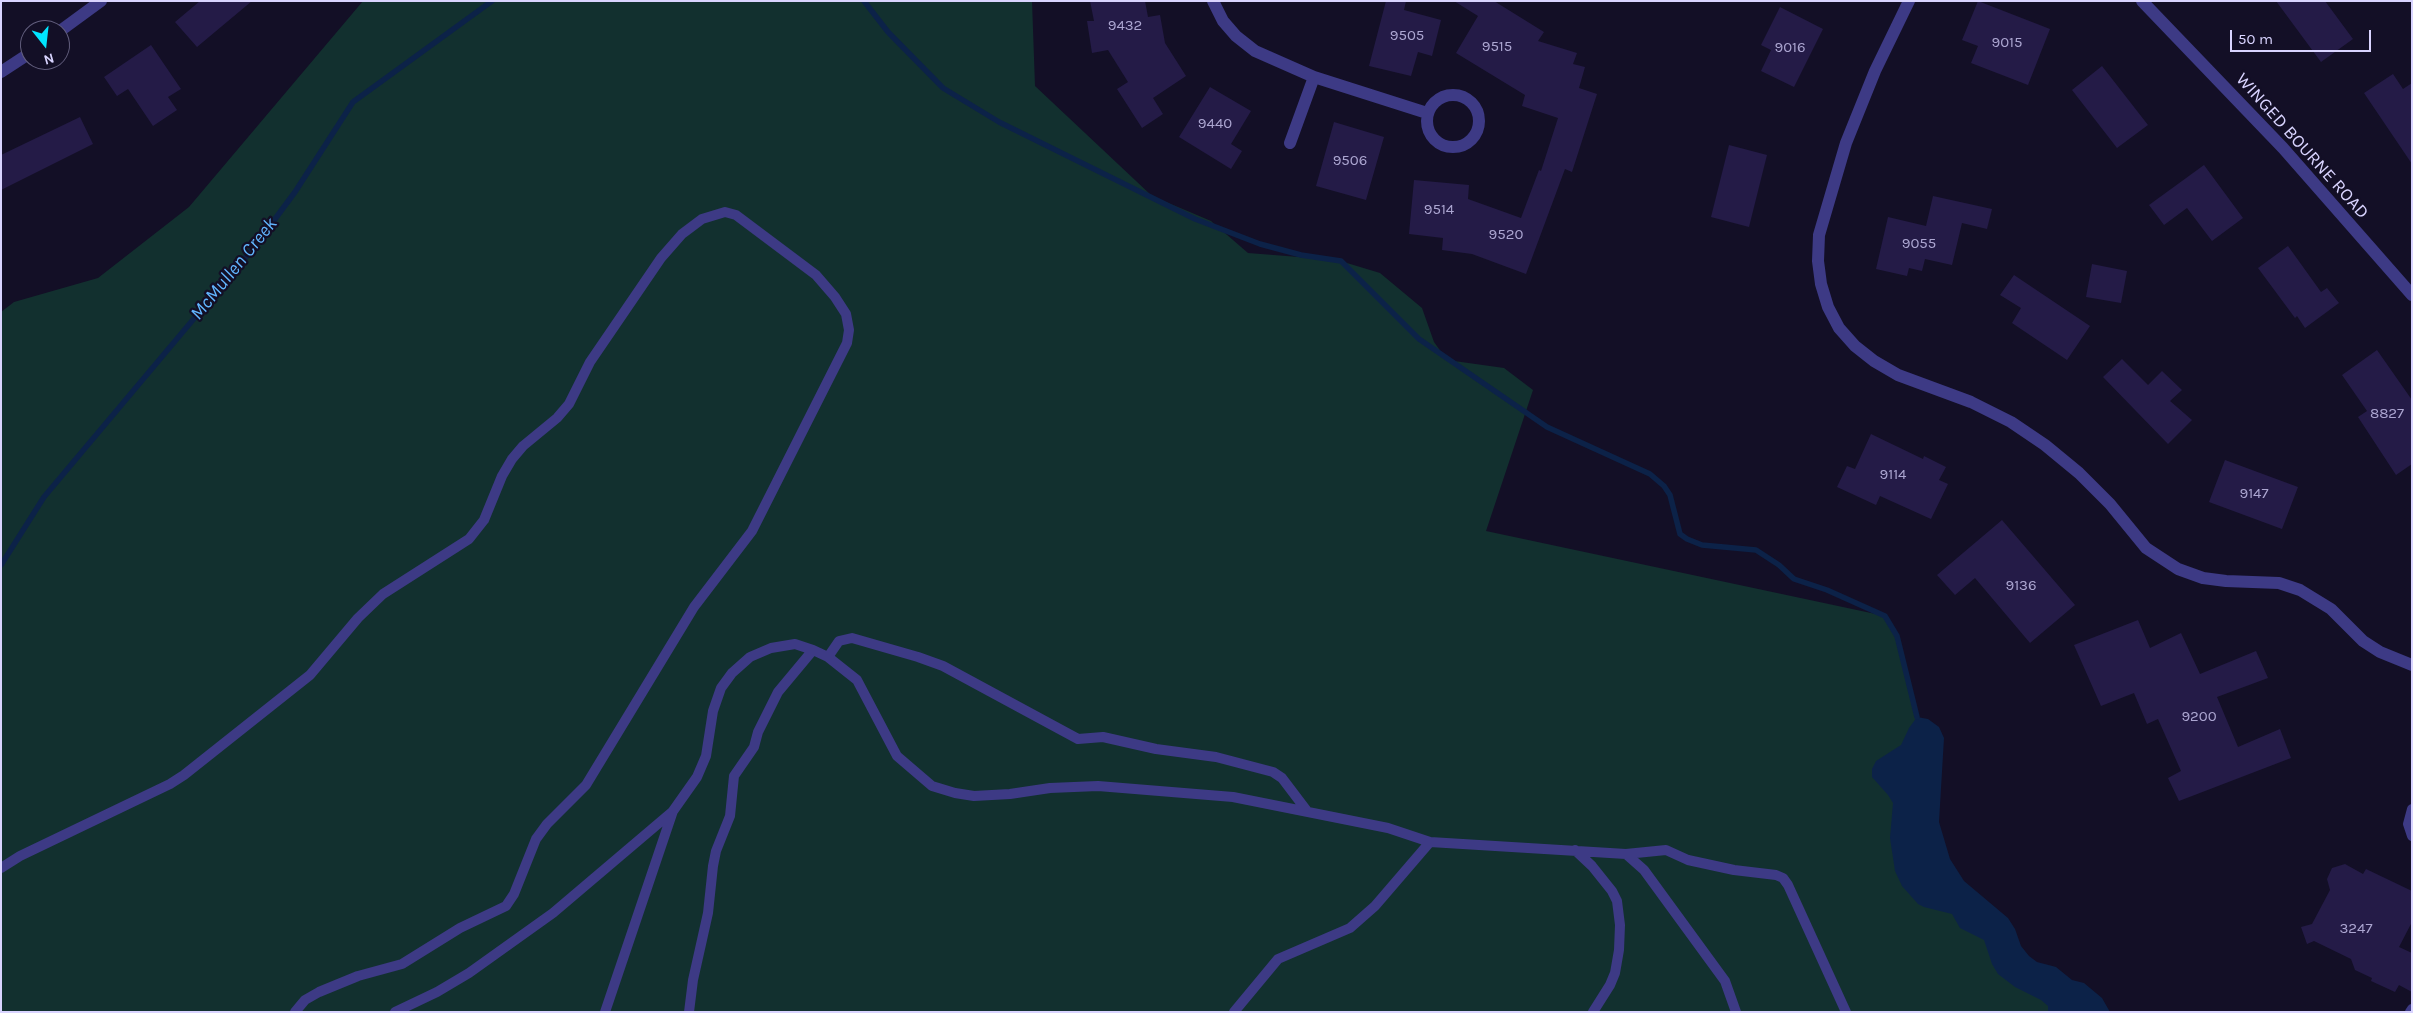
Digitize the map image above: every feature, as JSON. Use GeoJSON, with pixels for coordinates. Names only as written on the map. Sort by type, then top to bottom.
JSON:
{"type":"FeatureCollection","features":[{"type":"Feature","properties":{"kind":"street"},"geometry":{"type":"LineString","coordinates":[[70,24],[101,1]]}},
{"type":"Feature","properties":{"kind":"street"},"geometry":{"type":"LineString","coordinates":[[1213,1],[1223,21],[1236,36],[1255,52],[1314,77],[1427,113]]}},
{"type":"Feature","properties":{"kind":"street"},"geometry":{"type":"LineString","coordinates":[[1909,1],[1875,71],[1846,143],[1819,235],[1818,261],[1821,284],[1828,307],[1840,328],[1855,346],[1874,361],[1898,375],[1971,402],[2011,422],[2045,445],[2079,473],[2104,498],[2146,548],[2178,569],[2203,578],[2279,583],[2300,590],[2331,609],[2363,641],[2380,652],[2412,666]]}},
{"type":"Feature","properties":{"kind":"street","name":"WINGED BOURNE ROAD"},"geometry":{"type":"LineString","coordinates":[[2142,1],[2283,148],[2412,295]]}},
{"type":"Feature","properties":{"kind":"street"},"geometry":{"type":"LineString","coordinates":[[1,72],[20,60]]}},
{"type":"Feature","properties":{"kind":"street"},"geometry":{"type":"LineString","coordinates":[[1290,143],[1314,77]]}},
{"type":"Feature","properties":{"kind":"street"},"geometry":{"type":"LineString","coordinates":[[1450,94],[1460,95],[1470,100],[1476,108],[1479,117],[1479,128],[1474,137],[1466,144],[1456,147],[1445,146],[1436,142],[1429,134],[1426,124],[1427,113],[1432,104],[1440,97],[1450,94]]}},
{"type":"Feature","properties":{"kind":"lane"},"geometry":{"type":"LineString","coordinates":[[1,868],[20,856],[170,784],[184,775],[310,675],[358,618],[383,594],[468,539],[484,520],[512,459],[523,446],[557,418],[569,404],[590,362],[660,258],[682,234],[702,219],[725,212],[736,215],[816,276],[842,308],[849,330],[847,343],[752,531],[694,607],[586,785],[546,824],[536,839],[514,894],[506,906],[460,928],[402,964],[358,976],[304,1000],[295,1012]]}},
{"type":"Feature","properties":{"kind":"lane"},"geometry":{"type":"LineString","coordinates":[[828,657],[839,641],[852,638],[918,657],[943,666],[1078,739],[1103,737],[1156,749],[1216,756],[1272,772],[1282,778],[1307,811]]}},
{"type":"Feature","properties":{"kind":"lane"},"geometry":{"type":"LineString","coordinates":[[605,1012],[673,811],[700,770],[706,756],[713,711],[721,688],[732,673],[750,658],[771,648],[795,644],[828,657],[857,680],[869,698],[897,756],[932,786],[955,794],[992,795],[1098,786],[1234,797],[1388,828],[1430,842],[1626,854],[1666,850],[1688,860],[1734,870],[1776,875],[1783,878],[1846,1012]]}},
{"type":"Feature","properties":{"kind":"lane"},"geometry":{"type":"LineString","coordinates":[[689,1012],[693,980],[708,913],[712,866],[730,816],[734,776],[754,747],[758,732],[778,692],[813,650]]}},
{"type":"Feature","properties":{"kind":"lane"},"geometry":{"type":"LineString","coordinates":[[2412,809],[2408,824],[2412,836]]}},
{"type":"Feature","properties":{"kind":"lane"},"geometry":{"type":"LineString","coordinates":[[395,1012],[437,992],[468,973],[553,913],[673,811]]}},
{"type":"Feature","properties":{"kind":"lane"},"geometry":{"type":"LineString","coordinates":[[1234,1012],[1278,959],[1350,928],[1375,906],[1430,842]]}},
{"type":"Feature","properties":{"kind":"lane"},"geometry":{"type":"LineString","coordinates":[[1575,850],[1592,866],[1612,891],[1617,901],[1620,925],[1619,950],[1615,973],[1610,985],[1593,1012]]}},
{"type":"Feature","properties":{"kind":"lane"},"geometry":{"type":"LineString","coordinates":[[1626,854],[1644,870],[1725,981],[1736,1012]]}},
{"type":"Feature","properties":{"kind":"green space"},"geometry":{"type":"Polygon","coordinates":[[[363,1],[1032,1],[1035,86],[1152,196],[1211,221],[1248,253],[1337,260],[1380,273],[1422,308],[1434,342],[1447,360],[1504,368],[1533,390],[1486,531],[1885,616],[1898,642],[1917,717],[1936,740],[1925,849],[2034,977],[2096,1012],[1,1012],[1,312],[14,302],[98,278],[189,207],[363,1]]]}},
{"type":"Feature","properties":{"kind":"water"},"geometry":{"type":"Polygon","coordinates":[[[1917,717],[1928,719],[1939,727],[1944,738],[1939,822],[1950,859],[1964,881],[2008,918],[2015,929],[2021,946],[2029,956],[2037,962],[2056,967],[2072,980],[2084,983],[2102,998],[2110,1012],[2048,1012],[2048,1006],[2041,1000],[2015,987],[1998,974],[1992,964],[1984,940],[1960,928],[1952,914],[1918,904],[1902,886],[1895,871],[1890,838],[1893,803],[1872,777],[1872,769],[1876,761],[1901,745],[1917,717]]]}},
{"type":"Feature","properties":{"kind":"building"},"geometry":{"type":"Polygon","coordinates":[[[200,1],[252,1],[197,47],[175,22],[200,1]]]}},
{"type":"Feature","properties":{"kind":"building"},"geometry":{"type":"Polygon","coordinates":[[[1090,1],[1145,1],[1148,17],[1160,15],[1165,43],[1186,76],[1153,98],[1163,114],[1142,128],[1117,89],[1128,82],[1108,50],[1092,53],[1087,21],[1094,21],[1090,1]]]}},
{"type":"Feature","properties":{"kind":"building"},"geometry":{"type":"Polygon","coordinates":[[[1386,1],[1406,1],[1404,10],[1441,20],[1432,56],[1418,52],[1411,76],[1369,66],[1386,1]]]}},
{"type":"Feature","properties":{"kind":"building"},"geometry":{"type":"Polygon","coordinates":[[[1454,1],[1494,1],[1544,32],[1538,41],[1577,53],[1573,64],[1585,67],[1579,88],[1597,94],[1572,172],[1565,169],[1526,274],[1472,254],[1442,250],[1443,238],[1409,234],[1414,180],[1469,185],[1468,199],[1521,218],[1539,170],[1541,171],[1558,118],[1522,106],[1525,95],[1456,53],[1478,16],[1454,1]]]}},
{"type":"Feature","properties":{"kind":"building"},"geometry":{"type":"Polygon","coordinates":[[[1978,1],[2050,29],[2028,85],[1971,63],[1978,46],[1962,40],[1978,1]]]}},
{"type":"Feature","properties":{"kind":"building"},"geometry":{"type":"Polygon","coordinates":[[[2276,1],[2325,1],[2353,39],[2321,62],[2276,1]]]}},
{"type":"Feature","properties":{"kind":"building"},"geometry":{"type":"Polygon","coordinates":[[[1780,7],[1823,29],[1794,87],[1761,71],[1771,50],[1761,45],[1780,7]]]}},
{"type":"Feature","properties":{"kind":"building"},"geometry":{"type":"Polygon","coordinates":[[[151,45],[181,89],[168,97],[177,110],[153,126],[128,89],[117,96],[104,77],[151,45]]]}},
{"type":"Feature","properties":{"kind":"building"},"geometry":{"type":"Polygon","coordinates":[[[2102,66],[2148,125],[2117,148],[2072,90],[2102,66]]]}},
{"type":"Feature","properties":{"kind":"building"},"geometry":{"type":"Polygon","coordinates":[[[2393,74],[2403,89],[2412,83],[2412,164],[2364,93],[2393,74]]]}},
{"type":"Feature","properties":{"kind":"building"},"geometry":{"type":"Polygon","coordinates":[[[1210,87],[1251,111],[1231,144],[1242,151],[1231,169],[1179,137],[1210,87]]]}},
{"type":"Feature","properties":{"kind":"building"},"geometry":{"type":"Polygon","coordinates":[[[80,117],[93,144],[1,190],[1,155],[80,117]]]}},
{"type":"Feature","properties":{"kind":"building"},"geometry":{"type":"Polygon","coordinates":[[[1334,122],[1384,137],[1366,200],[1316,186],[1334,122]]]}},
{"type":"Feature","properties":{"kind":"building"},"geometry":{"type":"Polygon","coordinates":[[[1729,145],[1767,155],[1749,227],[1711,217],[1729,145]]]}},
{"type":"Feature","properties":{"kind":"building"},"geometry":{"type":"Polygon","coordinates":[[[2204,165],[2243,218],[2212,241],[2187,208],[2164,225],[2149,205],[2204,165]]]}},
{"type":"Feature","properties":{"kind":"building"},"geometry":{"type":"Polygon","coordinates":[[[1933,196],[1992,209],[1987,229],[1962,223],[1952,265],[1925,259],[1922,271],[1909,268],[1907,276],[1876,269],[1888,217],[1926,226],[1933,196]]]}},
{"type":"Feature","properties":{"kind":"building"},"geometry":{"type":"Polygon","coordinates":[[[2288,246],[2321,292],[2327,288],[2339,303],[2305,328],[2297,316],[2295,318],[2258,268],[2288,246]]]}},
{"type":"Feature","properties":{"kind":"building"},"geometry":{"type":"Polygon","coordinates":[[[2092,264],[2127,271],[2121,303],[2086,297],[2092,264]]]}},
{"type":"Feature","properties":{"kind":"building"},"geometry":{"type":"Polygon","coordinates":[[[2014,275],[2090,326],[2067,360],[2012,323],[2021,308],[2000,295],[2014,275]]]}},
{"type":"Feature","properties":{"kind":"building"},"geometry":{"type":"Polygon","coordinates":[[[2377,350],[2412,400],[2412,464],[2396,475],[2358,417],[2367,411],[2342,375],[2377,350]]]}},
{"type":"Feature","properties":{"kind":"building"},"geometry":{"type":"Polygon","coordinates":[[[2122,359],[2148,385],[2162,371],[2182,390],[2170,401],[2192,420],[2168,444],[2103,377],[2122,359]]]}},
{"type":"Feature","properties":{"kind":"building"},"geometry":{"type":"Polygon","coordinates":[[[1871,434],[1923,459],[1924,456],[1946,467],[1939,480],[1948,484],[1931,519],[1880,496],[1876,505],[1837,487],[1847,466],[1855,469],[1871,434]]]}},
{"type":"Feature","properties":{"kind":"building"},"geometry":{"type":"Polygon","coordinates":[[[2225,460],[2298,487],[2282,529],[2209,502],[2225,460]]]}},
{"type":"Feature","properties":{"kind":"building"},"geometry":{"type":"Polygon","coordinates":[[[2002,520],[2075,605],[2030,643],[1975,578],[1955,595],[1937,575],[2002,520]]]}},
{"type":"Feature","properties":{"kind":"building"},"geometry":{"type":"Polygon","coordinates":[[[2138,620],[2150,648],[2181,633],[2200,674],[2256,651],[2268,678],[2217,697],[2238,747],[2280,729],[2291,758],[2179,801],[2168,778],[2181,771],[2158,719],[2147,724],[2134,693],[2101,706],[2074,645],[2138,620]]]}},
{"type":"Feature","properties":{"kind":"building"},"geometry":{"type":"Polygon","coordinates":[[[2345,864],[2363,874],[2366,869],[2412,891],[2412,922],[2399,947],[2412,953],[2412,992],[2399,985],[2395,992],[2371,981],[2372,978],[2355,970],[2351,959],[2314,941],[2307,944],[2301,927],[2312,924],[2330,890],[2327,879],[2332,868],[2345,864]]]}},
{"type":"Feature","properties":{"kind":"waterway","name":"McMullen Creek"},"geometry":{"type":"LineString","coordinates":[[1,565],[44,497],[255,246],[295,192],[353,102],[492,1]]}},
{"type":"Feature","properties":{"kind":"waterway"},"geometry":{"type":"LineString","coordinates":[[864,1],[888,32],[943,88],[999,122],[1195,219],[1260,244],[1301,255],[1341,261],[1419,339],[1547,427],[1650,474],[1664,486],[1670,495],[1680,534],[1687,539],[1702,545],[1756,550],[1779,565],[1794,579],[1827,590],[1885,616],[1897,636],[1917,717]]}}]}
